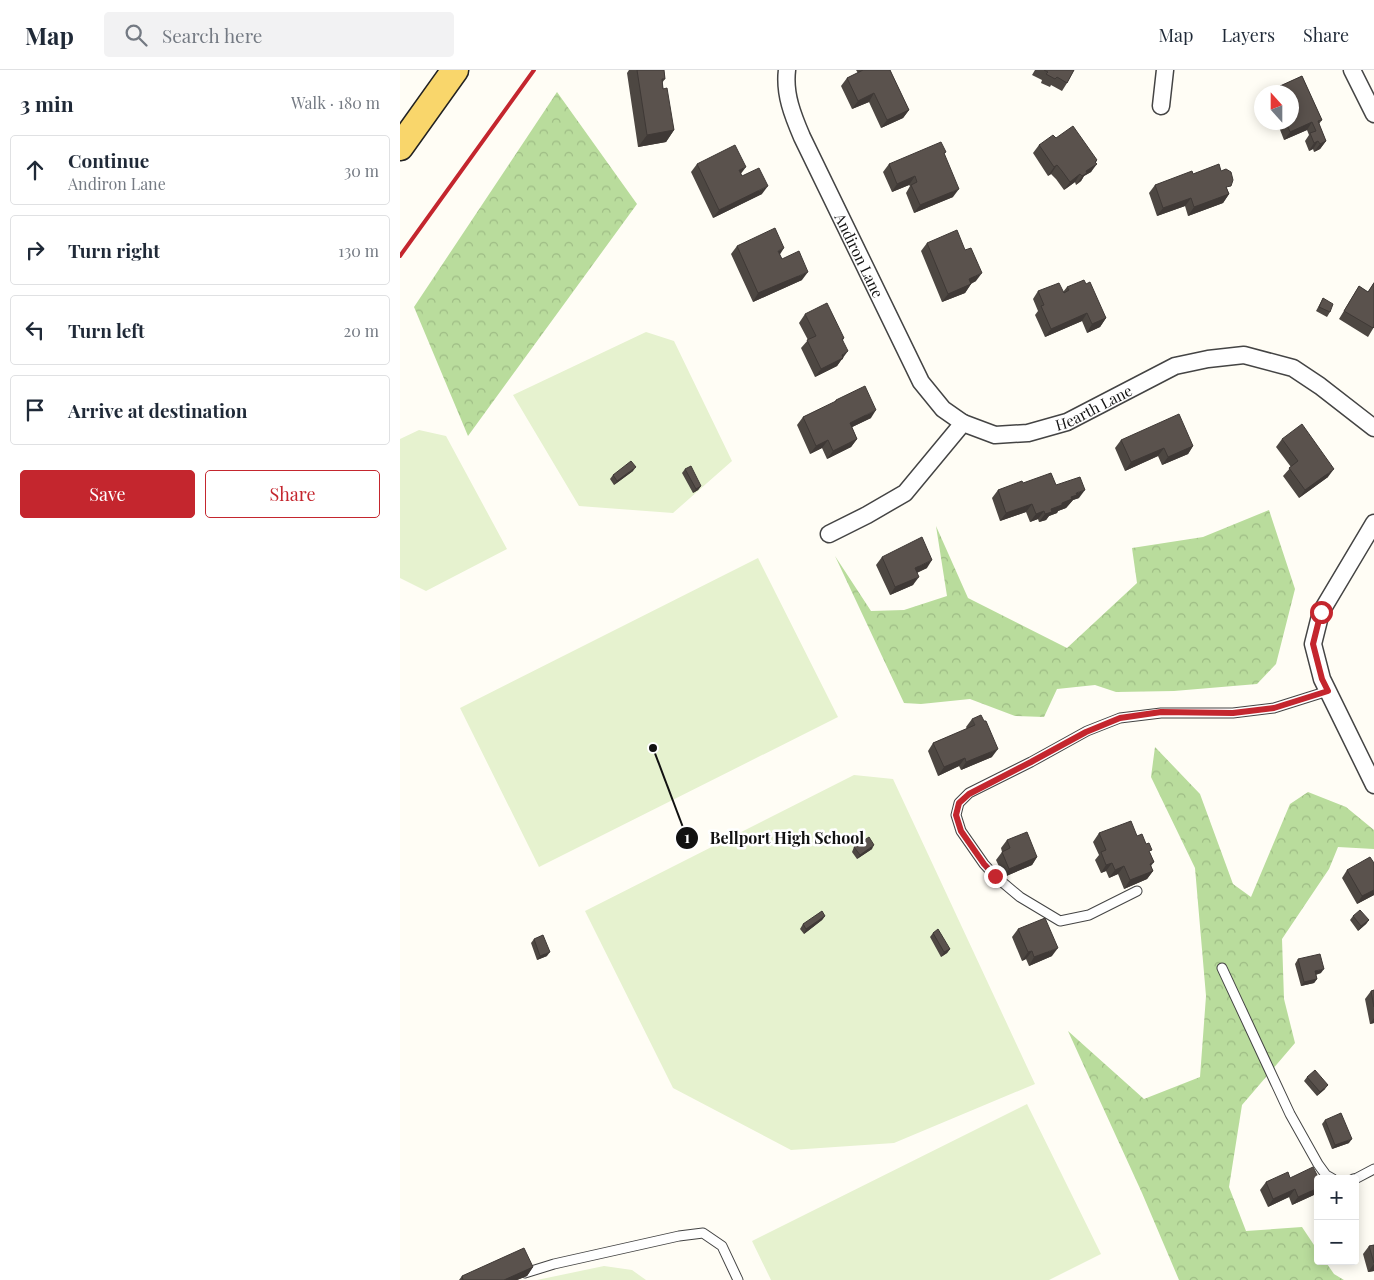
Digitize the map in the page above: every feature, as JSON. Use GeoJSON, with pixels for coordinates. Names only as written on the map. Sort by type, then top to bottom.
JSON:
{"type":"FeatureCollection","features":[{"type":"Feature","properties":{"kind":"main road"},"geometry":{"type":"LineString","coordinates":[[400,147],[456,70]]}},
{"type":"Feature","properties":{"kind":"street","name":"Andiron Lane"},"geometry":{"type":"LineString","coordinates":[[787,70],[786,80],[791,108],[802,137],[921,382],[943,409],[963,423]]}},
{"type":"Feature","properties":{"kind":"street"},"geometry":{"type":"LineString","coordinates":[[1161,106],[1165,70]]}},
{"type":"Feature","properties":{"kind":"street"},"geometry":{"type":"LineString","coordinates":[[1352,70],[1374,114]]}},
{"type":"Feature","properties":{"kind":"street","name":"Hearth Lane"},"geometry":{"type":"LineString","coordinates":[[963,423],[995,434],[1028,433],[1067,422],[1175,366],[1208,359],[1244,355],[1293,368],[1320,386],[1374,428]]}},
{"type":"Feature","properties":{"kind":"street"},"geometry":{"type":"LineString","coordinates":[[829,534],[905,493],[963,423]]}},
{"type":"Feature","properties":{"kind":"street"},"geometry":{"type":"LineString","coordinates":[[1374,523],[1321,612],[1313,644],[1322,679],[1374,785]]}},
{"type":"Feature","properties":{"kind":"lane"},"geometry":{"type":"LineString","coordinates":[[1137,891],[1089,915],[1060,921],[1020,897],[984,864],[961,831],[956,815],[959,803],[969,794],[1086,732],[1120,718],[1161,712],[1233,713],[1274,708],[1328,691]]}},
{"type":"Feature","properties":{"kind":"lane"},"geometry":{"type":"LineString","coordinates":[[1222,968],[1290,1114],[1326,1175]]}},
{"type":"Feature","properties":{"kind":"lane"},"geometry":{"type":"LineString","coordinates":[[1359,1177],[1374,1169]]}},
{"type":"Feature","properties":{"kind":"lane"},"geometry":{"type":"LineString","coordinates":[[525,1274],[563,1262],[679,1236],[703,1233],[722,1246],[738,1280]]}},
{"type":"Feature","properties":{"kind":"green space"},"geometry":{"type":"Polygon","coordinates":[[[557,92],[637,204],[468,436],[414,307],[557,92]]]}},
{"type":"Feature","properties":{"kind":"green space"},"geometry":{"type":"Polygon","coordinates":[[[646,332],[674,341],[732,461],[673,513],[579,506],[513,395],[646,332]]]}},
{"type":"Feature","properties":{"kind":"green space"},"geometry":{"type":"Polygon","coordinates":[[[419,430],[446,436],[507,549],[426,591],[400,578],[400,439],[419,430]]]}},
{"type":"Feature","properties":{"kind":"green space"},"geometry":{"type":"Polygon","coordinates":[[[1269,510],[1295,589],[1276,664],[1257,684],[1174,691],[1116,692],[1095,685],[1057,689],[1044,717],[1015,716],[970,699],[921,704],[904,703],[835,556],[871,611],[904,610],[947,596],[936,526],[968,598],[1067,648],[1137,583],[1132,548],[1203,537],[1269,510]]]}},
{"type":"Feature","properties":{"kind":"green space"},"geometry":{"type":"Polygon","coordinates":[[[758,558],[838,717],[539,867],[460,708],[758,558]]]}},
{"type":"Feature","properties":{"kind":"green space"},"geometry":{"type":"Polygon","coordinates":[[[1155,747],[1200,794],[1233,884],[1251,897],[1290,804],[1308,792],[1346,807],[1374,830],[1374,849],[1338,847],[1329,869],[1282,939],[1284,999],[1295,1043],[1242,1105],[1229,1187],[1246,1231],[1302,1227],[1314,1245],[1314,1265],[1328,1265],[1334,1274],[1344,1280],[1179,1280],[1142,1193],[1068,1031],[1144,1099],[1200,1077],[1206,996],[1195,868],[1151,777],[1155,747]]]}},
{"type":"Feature","properties":{"kind":"green space"},"geometry":{"type":"Polygon","coordinates":[[[854,775],[893,779],[1035,1084],[894,1143],[791,1150],[673,1088],[585,911],[854,775]]]}},
{"type":"Feature","properties":{"kind":"green space"},"geometry":{"type":"Polygon","coordinates":[[[1027,1104],[1101,1254],[1049,1280],[771,1280],[752,1241],[1027,1104]]]}},
{"type":"Feature","properties":{"kind":"green space"},"geometry":{"type":"Polygon","coordinates":[[[604,1266],[632,1270],[646,1280],[537,1280],[604,1266]]]}},
{"type":"Feature","properties":{"kind":"building"},"geometry":{"type":"Polygon","coordinates":[[[637,70],[664,70],[665,79],[662,79],[663,89],[667,88],[674,130],[647,135],[637,70]]]}},
{"type":"Feature","properties":{"kind":"building"},"geometry":{"type":"Polygon","coordinates":[[[863,70],[890,70],[909,110],[887,120],[874,93],[858,101],[847,78],[863,70]]]}},
{"type":"Feature","properties":{"kind":"building"},"geometry":{"type":"Polygon","coordinates":[[[1044,70],[1074,70],[1067,83],[1057,77],[1055,79],[1046,74],[1048,72],[1044,70]]]}},
{"type":"Feature","properties":{"kind":"building"},"geometry":{"type":"Polygon","coordinates":[[[1302,76],[1322,120],[1318,121],[1326,141],[1320,144],[1318,141],[1314,143],[1310,133],[1316,131],[1312,122],[1299,128],[1299,85],[1282,85],[1302,76]]]}},
{"type":"Feature","properties":{"kind":"building"},"geometry":{"type":"Polygon","coordinates":[[[1073,126],[1097,160],[1095,162],[1097,164],[1086,171],[1087,173],[1082,176],[1080,174],[1070,182],[1057,165],[1054,167],[1039,145],[1053,135],[1056,138],[1073,126]]]}},
{"type":"Feature","properties":{"kind":"building"},"geometry":{"type":"Polygon","coordinates":[[[941,142],[959,189],[920,205],[911,185],[917,182],[915,176],[897,184],[889,164],[941,142]]]}},
{"type":"Feature","properties":{"kind":"building"},"geometry":{"type":"Polygon","coordinates":[[[735,145],[746,167],[739,170],[742,176],[759,168],[768,186],[719,210],[697,164],[735,145]]]}},
{"type":"Feature","properties":{"kind":"building"},"geometry":{"type":"Polygon","coordinates":[[[1219,164],[1221,171],[1226,169],[1231,172],[1233,180],[1231,186],[1226,187],[1229,194],[1194,207],[1191,198],[1163,208],[1155,185],[1192,171],[1193,174],[1219,164]]]}},
{"type":"Feature","properties":{"kind":"building"},"geometry":{"type":"Polygon","coordinates":[[[775,228],[784,248],[778,251],[782,259],[799,251],[808,272],[758,293],[737,246],[775,228]]]}},
{"type":"Feature","properties":{"kind":"building"},"geometry":{"type":"Polygon","coordinates":[[[957,230],[965,250],[971,248],[982,273],[969,279],[971,284],[948,294],[927,243],[957,230]]]}},
{"type":"Feature","properties":{"kind":"building"},"geometry":{"type":"Polygon","coordinates":[[[1084,280],[1086,284],[1090,282],[1106,318],[1092,324],[1087,313],[1051,329],[1041,306],[1044,305],[1038,291],[1059,283],[1064,293],[1069,290],[1067,287],[1084,280]]]}},
{"type":"Feature","properties":{"kind":"building"},"geometry":{"type":"Polygon","coordinates":[[[1374,283],[1373,328],[1344,311],[1359,286],[1368,292],[1374,283]]]}},
{"type":"Feature","properties":{"kind":"building"},"geometry":{"type":"Polygon","coordinates":[[[1323,298],[1333,304],[1330,312],[1319,307],[1323,298]]]}},
{"type":"Feature","properties":{"kind":"building"},"geometry":{"type":"Polygon","coordinates":[[[827,303],[844,338],[842,339],[848,351],[842,355],[843,358],[821,369],[807,340],[816,336],[805,314],[827,303]]]}},
{"type":"Feature","properties":{"kind":"building"},"geometry":{"type":"Polygon","coordinates":[[[865,386],[876,410],[850,423],[857,439],[833,451],[828,440],[816,446],[803,417],[865,386]]]}},
{"type":"Feature","properties":{"kind":"building"},"geometry":{"type":"Polygon","coordinates":[[[1179,414],[1193,446],[1168,457],[1164,448],[1131,462],[1121,440],[1179,414]]]}},
{"type":"Feature","properties":{"kind":"building"},"geometry":{"type":"Polygon","coordinates":[[[1302,424],[1334,469],[1305,490],[1289,468],[1298,461],[1282,439],[1302,424]]]}},
{"type":"Feature","properties":{"kind":"building"},"geometry":{"type":"Polygon","coordinates":[[[631,461],[636,467],[617,481],[613,475],[631,461]]]}},
{"type":"Feature","properties":{"kind":"building"},"geometry":{"type":"Polygon","coordinates":[[[691,466],[701,486],[696,489],[685,469],[691,466]]]}},
{"type":"Feature","properties":{"kind":"building"},"geometry":{"type":"Polygon","coordinates":[[[1051,473],[1056,485],[1080,477],[1085,490],[1076,493],[1077,495],[1062,503],[1062,505],[1051,509],[1052,512],[1045,514],[1044,511],[1036,514],[1032,504],[1006,513],[998,490],[1051,473]]]}},
{"type":"Feature","properties":{"kind":"building"},"geometry":{"type":"Polygon","coordinates":[[[922,537],[932,560],[915,568],[919,577],[895,587],[882,557],[922,537]]]}},
{"type":"Feature","properties":{"kind":"building"},"geometry":{"type":"Polygon","coordinates":[[[981,715],[984,721],[986,721],[998,749],[966,762],[965,758],[944,767],[933,743],[975,725],[972,719],[981,715]]]}},
{"type":"Feature","properties":{"kind":"building"},"geometry":{"type":"Polygon","coordinates":[[[1131,821],[1137,836],[1142,834],[1146,844],[1149,843],[1152,850],[1149,851],[1154,862],[1150,864],[1153,871],[1130,880],[1124,866],[1115,870],[1112,863],[1106,865],[1101,852],[1106,850],[1099,833],[1131,821]]]}},
{"type":"Feature","properties":{"kind":"building"},"geometry":{"type":"Polygon","coordinates":[[[1027,832],[1037,857],[1009,869],[1002,852],[1010,848],[1007,840],[1027,832]]]}},
{"type":"Feature","properties":{"kind":"building"},"geometry":{"type":"Polygon","coordinates":[[[869,837],[874,845],[860,855],[854,847],[869,837]]]}},
{"type":"Feature","properties":{"kind":"building"},"geometry":{"type":"Polygon","coordinates":[[[1370,857],[1374,863],[1374,890],[1362,896],[1347,870],[1370,857]]]}},
{"type":"Feature","properties":{"kind":"building"},"geometry":{"type":"Polygon","coordinates":[[[1360,910],[1369,920],[1361,926],[1353,916],[1360,910]]]}},
{"type":"Feature","properties":{"kind":"building"},"geometry":{"type":"Polygon","coordinates":[[[822,911],[825,916],[806,929],[803,924],[822,911]]]}},
{"type":"Feature","properties":{"kind":"building"},"geometry":{"type":"Polygon","coordinates":[[[1045,918],[1058,948],[1034,957],[1032,951],[1028,952],[1018,929],[1045,918]]]}},
{"type":"Feature","properties":{"kind":"building"},"geometry":{"type":"Polygon","coordinates":[[[938,929],[950,949],[944,952],[933,933],[938,929]]]}},
{"type":"Feature","properties":{"kind":"building"},"geometry":{"type":"Polygon","coordinates":[[[543,935],[550,952],[540,956],[534,939],[543,935]]]}},
{"type":"Feature","properties":{"kind":"building"},"geometry":{"type":"Polygon","coordinates":[[[1320,954],[1324,969],[1315,971],[1317,979],[1304,982],[1298,959],[1320,954]]]}},
{"type":"Feature","properties":{"kind":"building"},"geometry":{"type":"Polygon","coordinates":[[[1374,990],[1374,1007],[1371,991],[1374,990]]]}},
{"type":"Feature","properties":{"kind":"building"},"geometry":{"type":"Polygon","coordinates":[[[1315,1070],[1328,1085],[1320,1092],[1307,1077],[1315,1070]]]}},
{"type":"Feature","properties":{"kind":"building"},"geometry":{"type":"Polygon","coordinates":[[[1341,1113],[1352,1139],[1335,1145],[1325,1120],[1341,1113]]]}},
{"type":"Feature","properties":{"kind":"building"},"geometry":{"type":"Polygon","coordinates":[[[1313,1167],[1317,1175],[1314,1175],[1314,1190],[1298,1197],[1295,1189],[1273,1199],[1266,1182],[1288,1172],[1290,1178],[1313,1167]]]}},
{"type":"Feature","properties":{"kind":"building"},"geometry":{"type":"Polygon","coordinates":[[[1374,1245],[1374,1263],[1369,1246],[1374,1245]]]}},
{"type":"Feature","properties":{"kind":"building"},"geometry":{"type":"Polygon","coordinates":[[[524,1248],[533,1267],[504,1280],[463,1280],[462,1276],[524,1248]]]}},
{"type":"Feature","properties":{"kind":"railway"},"geometry":{"type":"LineString","coordinates":[[400,256],[534,70]]}},
{"type":"Feature","properties":{"kind":"place","name":"Bellport High School"},"geometry":{"type":"Point","coordinates":[653,748]}},
{"type":"Feature","properties":{"kind":"route"},"geometry":{"type":"LineString","coordinates":[[995,876],[984,864],[961,831],[956,815],[959,803],[969,794],[1086,732],[1120,718],[1161,712],[1233,713],[1274,708],[1328,691],[1322,679],[1313,644],[1321,612]]}}]}
